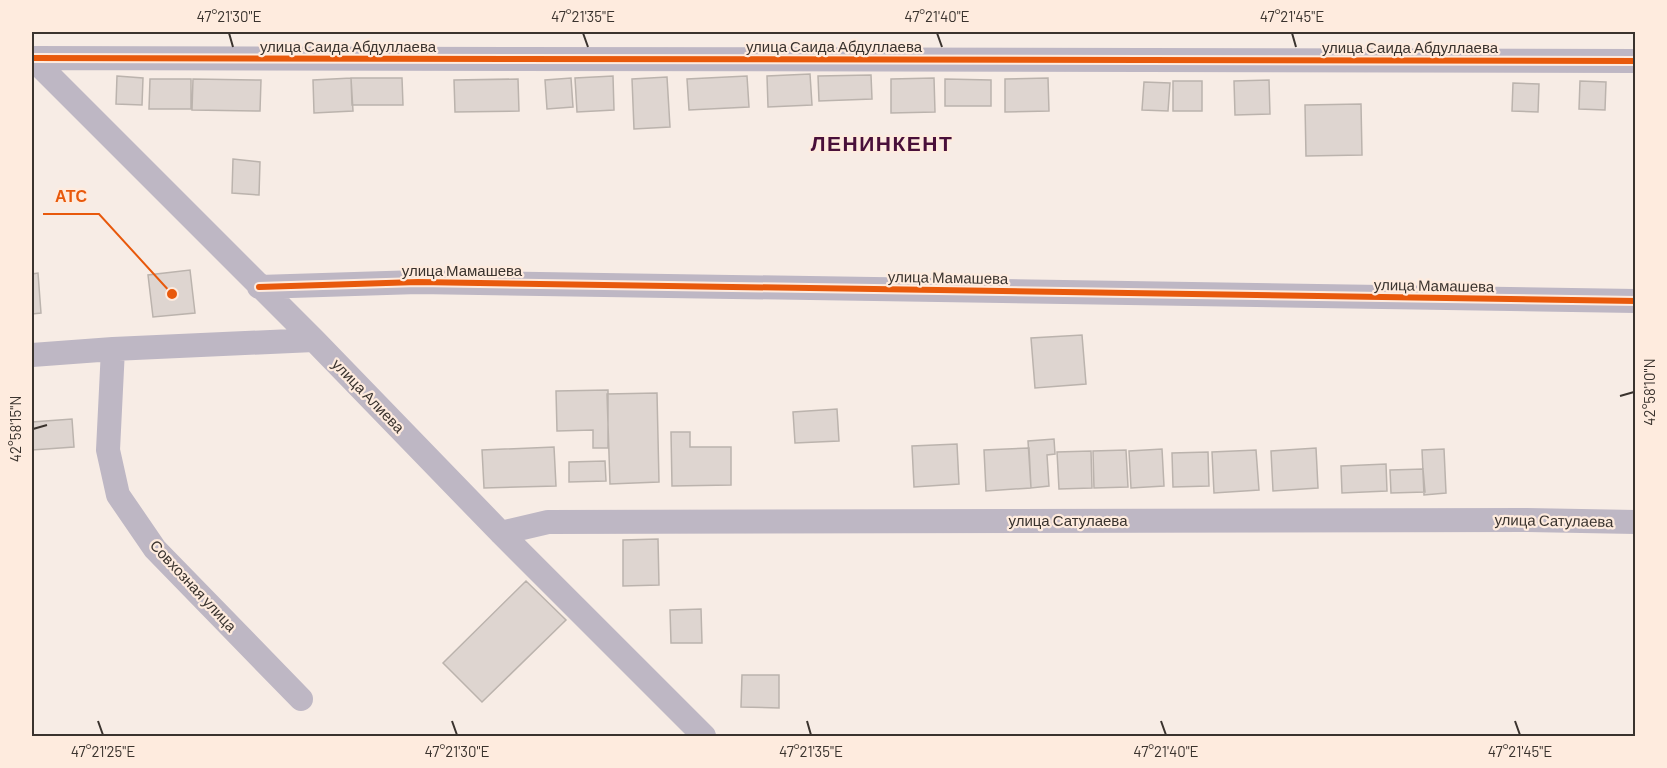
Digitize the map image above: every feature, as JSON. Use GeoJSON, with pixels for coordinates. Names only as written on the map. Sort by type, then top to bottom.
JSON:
{"type":"FeatureCollection","features":[{"type":"Feature","properties":{"kind":"street","name":"улица Саида Абдуллаева"},"geometry":{"type":"LineString","coordinates":[[32,58],[1635,60]]}},
{"type":"Feature","properties":{"kind":"street","name":"улица Алиева"},"geometry":{"type":"LineString","coordinates":[[32,58],[704,736]]}},
{"type":"Feature","properties":{"kind":"street","name":"улица Мамашева"},"geometry":{"type":"LineString","coordinates":[[259,286],[418,282],[1635,301]]}},
{"type":"Feature","properties":{"kind":"street"},"geometry":{"type":"LineString","coordinates":[[32,355],[314,340]]}},
{"type":"Feature","properties":{"kind":"street","name":"Совхозная улица"},"geometry":{"type":"LineString","coordinates":[[113,349],[108,450],[118,495],[155,549],[302,699]]}},
{"type":"Feature","properties":{"kind":"street","name":"улица Сатулаева"},"geometry":{"type":"LineString","coordinates":[[501,533],[548,522],[1455,520],[1635,522]]}},
{"type":"Feature","properties":{"kind":"building"},"geometry":{"type":"Polygon","coordinates":[[[810,74],[812,105],[768,107],[767,76],[810,74]]]}},
{"type":"Feature","properties":{"kind":"building"},"geometry":{"type":"Polygon","coordinates":[[[871,75],[872,99],[819,101],[818,76],[871,75]]]}},
{"type":"Feature","properties":{"kind":"building"},"geometry":{"type":"Polygon","coordinates":[[[117,76],[143,78],[142,105],[116,104],[117,76]]]}},
{"type":"Feature","properties":{"kind":"building"},"geometry":{"type":"Polygon","coordinates":[[[613,76],[614,110],[577,112],[575,78],[613,76]]]}},
{"type":"Feature","properties":{"kind":"building"},"geometry":{"type":"Polygon","coordinates":[[[747,76],[749,107],[689,110],[687,79],[747,76]]]}},
{"type":"Feature","properties":{"kind":"building"},"geometry":{"type":"Polygon","coordinates":[[[667,77],[670,127],[634,129],[632,79],[667,77]]]}},
{"type":"Feature","properties":{"kind":"building"},"geometry":{"type":"Polygon","coordinates":[[[351,78],[402,78],[403,105],[352,105],[351,78]]]}},
{"type":"Feature","properties":{"kind":"building"},"geometry":{"type":"Polygon","coordinates":[[[351,78],[353,111],[314,113],[313,80],[351,78]]]}},
{"type":"Feature","properties":{"kind":"building"},"geometry":{"type":"Polygon","coordinates":[[[571,78],[573,107],[547,109],[545,80],[571,78]]]}},
{"type":"Feature","properties":{"kind":"building"},"geometry":{"type":"Polygon","coordinates":[[[934,78],[935,112],[891,113],[891,79],[934,78]]]}},
{"type":"Feature","properties":{"kind":"building"},"geometry":{"type":"Polygon","coordinates":[[[1048,78],[1049,111],[1005,112],[1005,79],[1048,78]]]}},
{"type":"Feature","properties":{"kind":"building"},"geometry":{"type":"Polygon","coordinates":[[[150,79],[191,79],[191,109],[149,109],[150,79]]]}},
{"type":"Feature","properties":{"kind":"building"},"geometry":{"type":"Polygon","coordinates":[[[193,79],[261,80],[260,111],[192,110],[193,79]]]}},
{"type":"Feature","properties":{"kind":"building"},"geometry":{"type":"Polygon","coordinates":[[[518,79],[519,111],[455,112],[454,80],[518,79]]]}},
{"type":"Feature","properties":{"kind":"building"},"geometry":{"type":"Polygon","coordinates":[[[945,79],[991,80],[991,106],[945,106],[945,79]]]}},
{"type":"Feature","properties":{"kind":"building"},"geometry":{"type":"Polygon","coordinates":[[[1269,80],[1270,114],[1235,115],[1234,81],[1269,80]]]}},
{"type":"Feature","properties":{"kind":"building"},"geometry":{"type":"Polygon","coordinates":[[[1173,81],[1202,81],[1202,111],[1173,111],[1173,81]]]}},
{"type":"Feature","properties":{"kind":"building"},"geometry":{"type":"Polygon","coordinates":[[[1580,81],[1606,82],[1605,110],[1579,109],[1580,81]]]}},
{"type":"Feature","properties":{"kind":"building"},"geometry":{"type":"Polygon","coordinates":[[[1144,82],[1170,83],[1168,111],[1142,110],[1144,82]]]}},
{"type":"Feature","properties":{"kind":"building"},"geometry":{"type":"Polygon","coordinates":[[[1513,83],[1539,84],[1538,112],[1512,111],[1513,83]]]}},
{"type":"Feature","properties":{"kind":"building"},"geometry":{"type":"Polygon","coordinates":[[[1361,104],[1362,155],[1306,156],[1305,105],[1361,104]]]}},
{"type":"Feature","properties":{"kind":"building"},"geometry":{"type":"Polygon","coordinates":[[[233,159],[260,162],[259,195],[232,193],[233,159]]]}},
{"type":"Feature","properties":{"kind":"building"},"geometry":{"type":"Polygon","coordinates":[[[190,270],[195,313],[153,317],[148,275],[190,270]]]}},
{"type":"Feature","properties":{"kind":"building"},"geometry":{"type":"Polygon","coordinates":[[[38,273],[41,313],[32,314],[32,274],[38,273]]]}},
{"type":"Feature","properties":{"kind":"building"},"geometry":{"type":"Polygon","coordinates":[[[1082,335],[1086,384],[1035,388],[1031,338],[1082,335]]]}},
{"type":"Feature","properties":{"kind":"building"},"geometry":{"type":"Polygon","coordinates":[[[608,390],[608,448],[593,448],[593,430],[557,431],[556,391],[608,390]]]}},
{"type":"Feature","properties":{"kind":"building"},"geometry":{"type":"Polygon","coordinates":[[[657,393],[659,482],[610,484],[607,394],[657,393]]]}},
{"type":"Feature","properties":{"kind":"building"},"geometry":{"type":"Polygon","coordinates":[[[837,409],[839,441],[795,443],[793,412],[837,409]]]}},
{"type":"Feature","properties":{"kind":"building"},"geometry":{"type":"Polygon","coordinates":[[[72,419],[74,447],[32,450],[32,422],[72,419]]]}},
{"type":"Feature","properties":{"kind":"building"},"geometry":{"type":"Polygon","coordinates":[[[671,432],[690,432],[690,447],[731,447],[731,485],[672,486],[671,432]]]}},
{"type":"Feature","properties":{"kind":"building"},"geometry":{"type":"Polygon","coordinates":[[[1054,439],[1055,454],[1047,455],[1049,486],[1031,488],[1028,441],[1054,439]]]}},
{"type":"Feature","properties":{"kind":"building"},"geometry":{"type":"Polygon","coordinates":[[[957,444],[959,484],[914,487],[912,446],[957,444]]]}},
{"type":"Feature","properties":{"kind":"building"},"geometry":{"type":"Polygon","coordinates":[[[554,447],[556,486],[484,488],[482,450],[554,447]]]}},
{"type":"Feature","properties":{"kind":"building"},"geometry":{"type":"Polygon","coordinates":[[[1029,448],[1031,488],[986,491],[984,450],[1029,448]]]}},
{"type":"Feature","properties":{"kind":"building"},"geometry":{"type":"Polygon","coordinates":[[[1316,448],[1318,488],[1273,491],[1271,451],[1316,448]]]}},
{"type":"Feature","properties":{"kind":"building"},"geometry":{"type":"Polygon","coordinates":[[[1162,449],[1164,486],[1131,488],[1129,451],[1162,449]]]}},
{"type":"Feature","properties":{"kind":"building"},"geometry":{"type":"Polygon","coordinates":[[[1444,449],[1446,493],[1424,495],[1422,450],[1444,449]]]}},
{"type":"Feature","properties":{"kind":"building"},"geometry":{"type":"Polygon","coordinates":[[[1126,450],[1128,487],[1094,488],[1093,451],[1126,450]]]}},
{"type":"Feature","properties":{"kind":"building"},"geometry":{"type":"Polygon","coordinates":[[[1256,450],[1259,490],[1214,493],[1212,452],[1256,450]]]}},
{"type":"Feature","properties":{"kind":"building"},"geometry":{"type":"Polygon","coordinates":[[[1091,451],[1092,488],[1059,489],[1057,452],[1091,451]]]}},
{"type":"Feature","properties":{"kind":"building"},"geometry":{"type":"Polygon","coordinates":[[[1208,452],[1209,486],[1173,487],[1172,453],[1208,452]]]}},
{"type":"Feature","properties":{"kind":"building"},"geometry":{"type":"Polygon","coordinates":[[[605,461],[606,481],[569,482],[569,462],[605,461]]]}},
{"type":"Feature","properties":{"kind":"building"},"geometry":{"type":"Polygon","coordinates":[[[1386,464],[1387,491],[1342,493],[1341,466],[1386,464]]]}},
{"type":"Feature","properties":{"kind":"building"},"geometry":{"type":"Polygon","coordinates":[[[1423,469],[1425,492],[1391,493],[1390,470],[1423,469]]]}},
{"type":"Feature","properties":{"kind":"building"},"geometry":{"type":"Polygon","coordinates":[[[658,539],[659,585],[623,586],[623,540],[658,539]]]}},
{"type":"Feature","properties":{"kind":"building"},"geometry":{"type":"Polygon","coordinates":[[[526,581],[566,620],[482,702],[443,663],[526,581]]]}},
{"type":"Feature","properties":{"kind":"building"},"geometry":{"type":"Polygon","coordinates":[[[701,609],[702,643],[671,643],[670,610],[701,609]]]}},
{"type":"Feature","properties":{"kind":"building"},"geometry":{"type":"Polygon","coordinates":[[[742,675],[779,675],[779,708],[741,707],[742,675]]]}},
{"type":"Feature","properties":{"kind":"cycle path"},"geometry":{"type":"LineString","coordinates":[[32,58],[1636,61]]}},
{"type":"Feature","properties":{"kind":"cycle path"},"geometry":{"type":"LineString","coordinates":[[259,287],[418,282],[1636,301]]}},
{"type":"Feature","properties":{"kind":"place","name":"АТС"},"geometry":{"type":"Point","coordinates":[172,294]}},
{"type":"Feature","properties":{"kind":"district","name":"ЛЕНИНКЕНТ"},"geometry":{"type":"Point","coordinates":[882,144]}}]}
